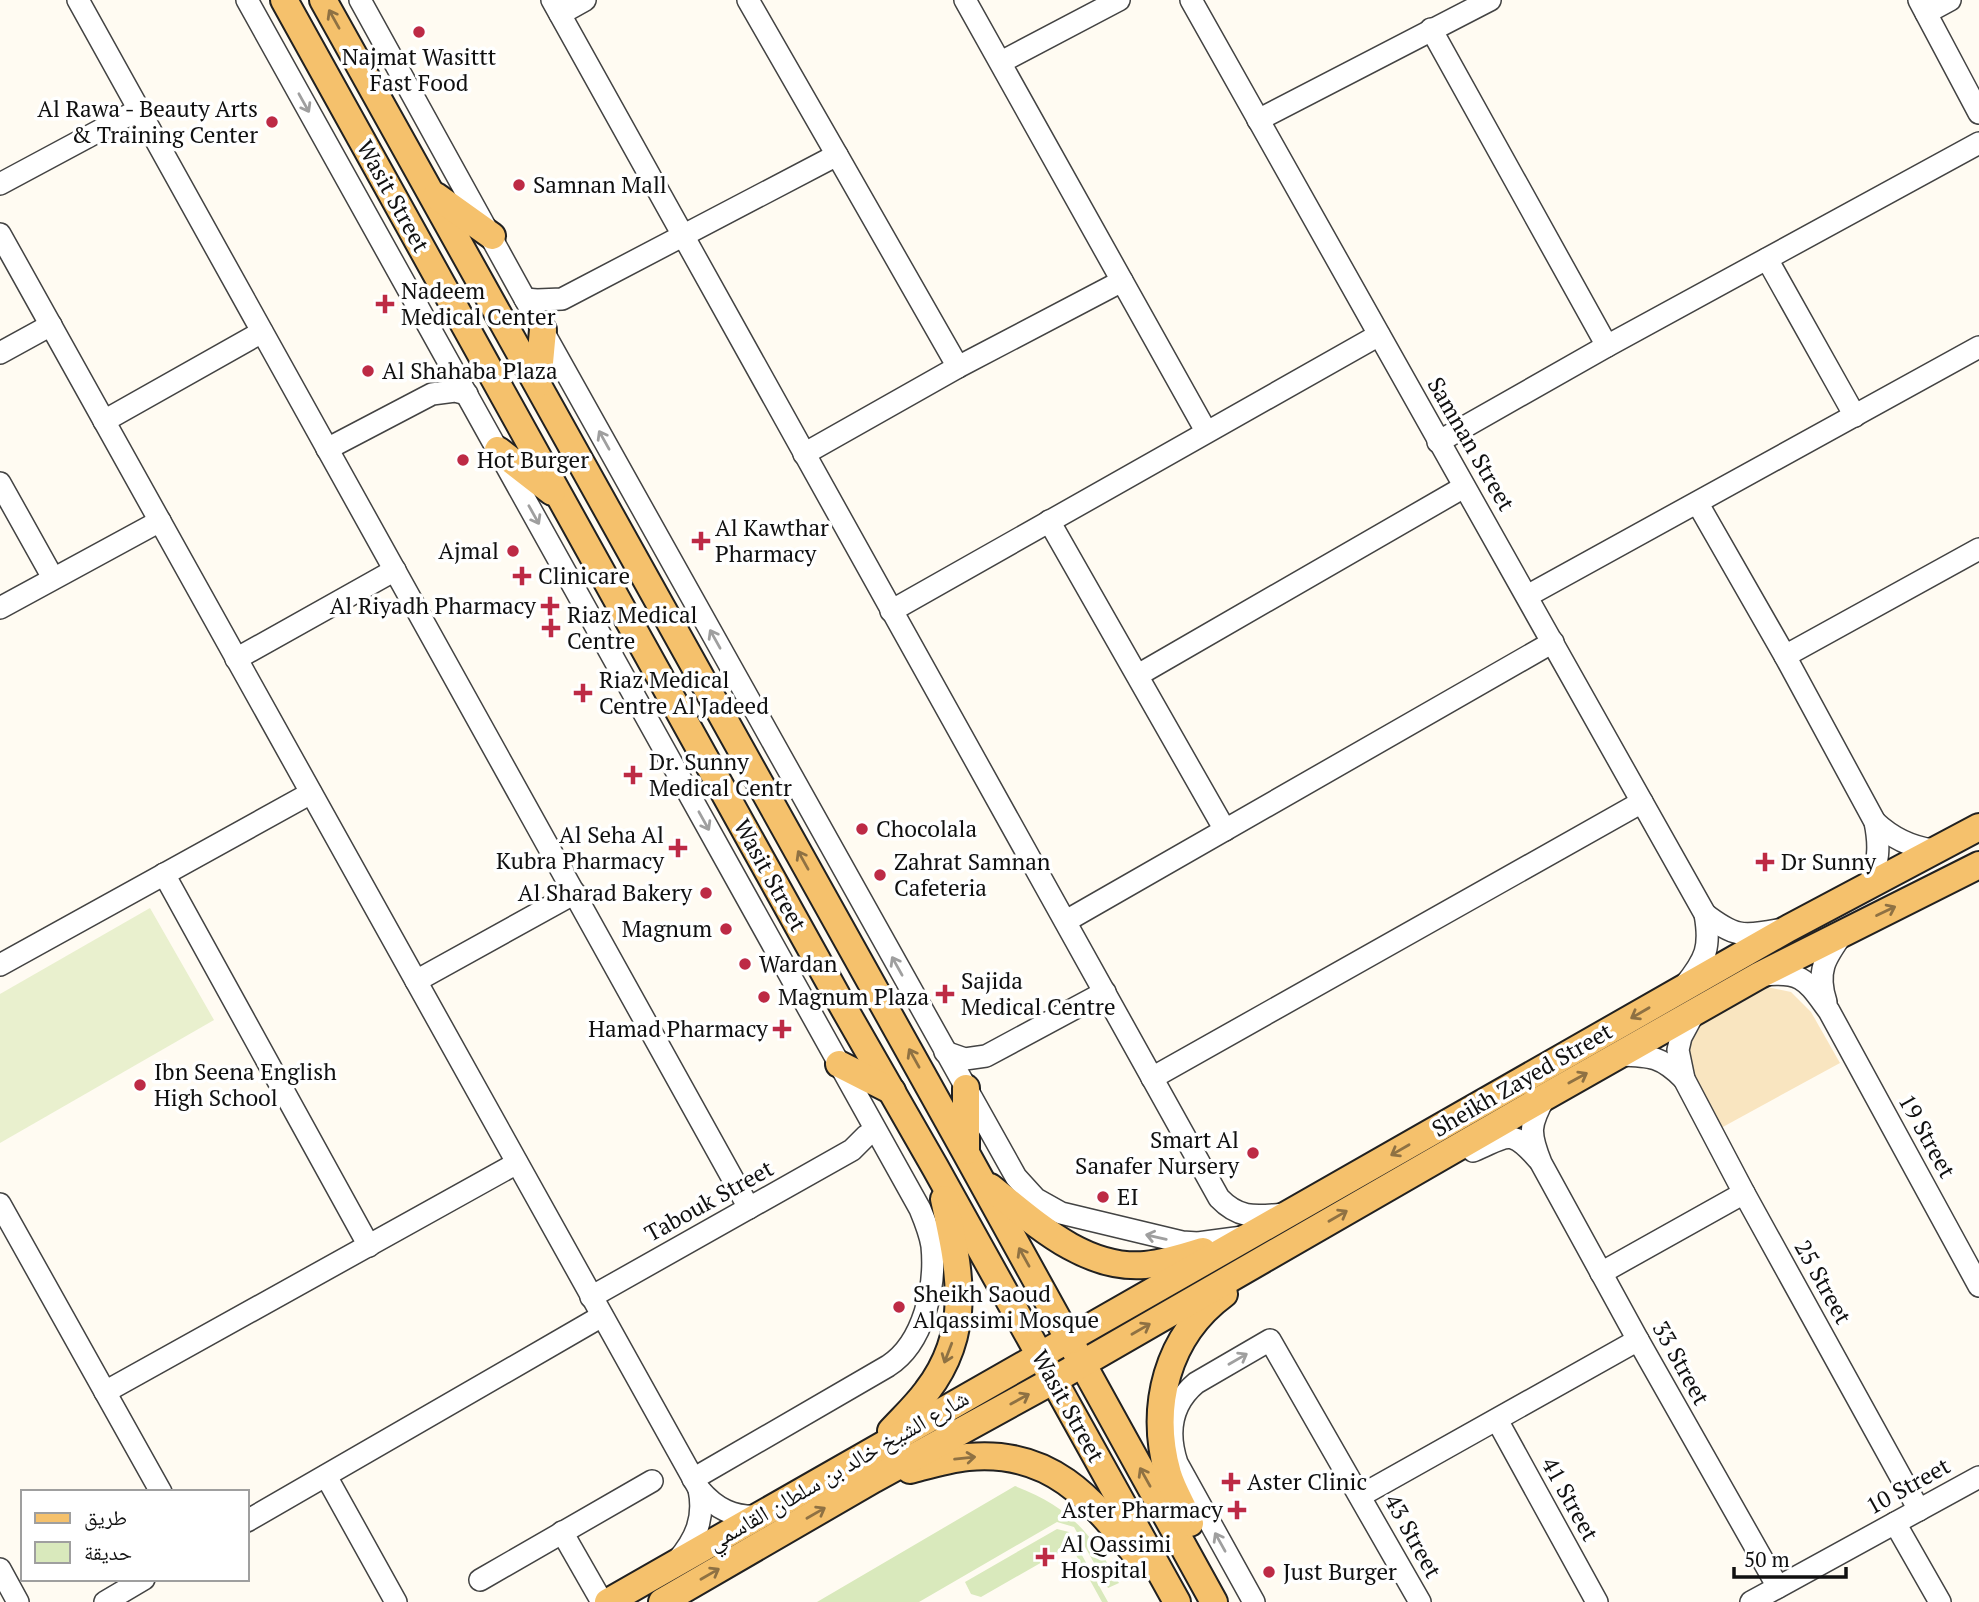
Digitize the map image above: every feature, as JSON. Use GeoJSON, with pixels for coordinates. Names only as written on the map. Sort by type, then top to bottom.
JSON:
{"type":"FeatureCollection","features":[{"type":"Feature","properties":{"kind":"main road","name":"Wasit Street"},"geometry":{"type":"LineString","coordinates":[[284,0],[1171,1592]]}},
{"type":"Feature","properties":{"kind":"main road","name":"Wasit Street"},"geometry":{"type":"LineString","coordinates":[[323,0],[1208,1591]]}},
{"type":"Feature","properties":{"kind":"main road"},"geometry":{"type":"LineString","coordinates":[[360,138],[366,129],[374,128],[377,131],[430,226],[443,239],[460,246]]}},
{"type":"Feature","properties":{"kind":"main road"},"geometry":{"type":"LineString","coordinates":[[429,191],[492,236]]}},
{"type":"Feature","properties":{"kind":"main road"},"geometry":{"type":"LineString","coordinates":[[538,384],[543,330]]}},
{"type":"Feature","properties":{"kind":"main road"},"geometry":{"type":"LineString","coordinates":[[514,414],[537,430],[547,442],[611,554],[622,554],[626,541]]}},
{"type":"Feature","properties":{"kind":"main road"},"geometry":{"type":"LineString","coordinates":[[498,450],[561,498]]}},
{"type":"Feature","properties":{"kind":"main road","name":"Sheikh Zayed Street"},"geometry":{"type":"LineString","coordinates":[[1069,1339],[1789,928],[1979,827]]}},
{"type":"Feature","properties":{"kind":"main road","name":"Sheikh Zayed Street"},"geometry":{"type":"LineString","coordinates":[[1082,1363],[1760,975],[1979,865]]}},
{"type":"Feature","properties":{"kind":"main road"},"geometry":{"type":"LineString","coordinates":[[839,1064],[892,1091]]}},
{"type":"Feature","properties":{"kind":"main road"},"geometry":{"type":"LineString","coordinates":[[966,1088],[966,1153]]}},
{"type":"Feature","properties":{"kind":"main road"},"geometry":{"type":"LineString","coordinates":[[872,1466],[941,1371],[959,1318],[958,1267],[935,1167]]}},
{"type":"Feature","properties":{"kind":"main road"},"geometry":{"type":"LineString","coordinates":[[981,1180],[1058,1238],[1080,1251],[1112,1262],[1129,1265],[1162,1262],[1248,1237]]}},
{"type":"Feature","properties":{"kind":"main road"},"geometry":{"type":"LineString","coordinates":[[1208,1591],[1191,1526],[1170,1481],[1160,1412],[1162,1398],[1179,1345],[1197,1318],[1209,1306],[1250,1277],[1280,1249]]}},
{"type":"Feature","properties":{"kind":"main road","name":"شارع الشيخ خالد بن سلطان القاسمي"},"geometry":{"type":"LineString","coordinates":[[662,1602],[1039,1354],[1069,1339]]}},
{"type":"Feature","properties":{"kind":"main road","name":"شارع الشيخ خالد بن سلطان القاسمي"},"geometry":{"type":"LineString","coordinates":[[608,1602],[760,1516],[1054,1380],[1082,1363]]}},
{"type":"Feature","properties":{"kind":"main road"},"geometry":{"type":"LineString","coordinates":[[872,1466],[969,1457],[1007,1458],[1034,1466],[1060,1477],[1089,1499],[1151,1573],[1171,1592]]}},
{"type":"Feature","properties":{"kind":"street"},"geometry":{"type":"LineString","coordinates":[[78,0],[750,1208]]}},
{"type":"Feature","properties":{"kind":"street"},"geometry":{"type":"LineString","coordinates":[[247,0],[920,1209],[932,1244],[931,1280],[924,1315],[906,1352],[888,1366],[696,1484]]}},
{"type":"Feature","properties":{"kind":"street"},"geometry":{"type":"LineString","coordinates":[[360,0],[1016,1177],[1025,1189],[1048,1207],[1075,1218],[1182,1242],[1198,1243],[1248,1237]]}},
{"type":"Feature","properties":{"kind":"street"},"geometry":{"type":"LineString","coordinates":[[584,0],[556,7],[1219,1198],[1235,1212],[1245,1215],[1289,1214]]}},
{"type":"Feature","properties":{"kind":"street"},"geometry":{"type":"LineString","coordinates":[[748,0],[958,367]]}},
{"type":"Feature","properties":{"kind":"street"},"geometry":{"type":"LineString","coordinates":[[965,0],[1206,431]]}},
{"type":"Feature","properties":{"kind":"street"},"geometry":{"type":"LineString","coordinates":[[1001,62],[1119,0]]}},
{"type":"Feature","properties":{"kind":"street","name":"Samnan Street"},"geometry":{"type":"LineString","coordinates":[[1191,0],[1705,914],[1708,933],[1706,951],[1699,968],[1682,989]]}},
{"type":"Feature","properties":{"kind":"street"},"geometry":{"type":"LineString","coordinates":[[1258,120],[1490,0]]}},
{"type":"Feature","properties":{"kind":"street"},"geometry":{"type":"LineString","coordinates":[[1950,0],[1923,6],[1979,113]]}},
{"type":"Feature","properties":{"kind":"street"},"geometry":{"type":"LineString","coordinates":[[1431,29],[1607,346]]}},
{"type":"Feature","properties":{"kind":"street"},"geometry":{"type":"LineString","coordinates":[[0,184],[138,110]]}},
{"type":"Feature","properties":{"kind":"street"},"geometry":{"type":"LineString","coordinates":[[1438,442],[1607,346],[1979,143]]}},
{"type":"Feature","properties":{"kind":"street"},"geometry":{"type":"LineString","coordinates":[[525,299],[562,299],[837,155]]}},
{"type":"Feature","properties":{"kind":"street"},"geometry":{"type":"LineString","coordinates":[[0,234],[696,1484],[708,1500],[720,1508],[746,1517],[760,1516]]}},
{"type":"Feature","properties":{"kind":"street"},"geometry":{"type":"LineString","coordinates":[[1767,259],[1855,416]]}},
{"type":"Feature","properties":{"kind":"street"},"geometry":{"type":"LineString","coordinates":[[803,454],[958,367],[1122,281]]}},
{"type":"Feature","properties":{"kind":"street"},"geometry":{"type":"LineString","coordinates":[[543,330],[562,299]]}},
{"type":"Feature","properties":{"kind":"street"},"geometry":{"type":"LineString","coordinates":[[432,394],[448,362],[454,342],[456,311]]}},
{"type":"Feature","properties":{"kind":"street"},"geometry":{"type":"LineString","coordinates":[[0,354],[51,325]]}},
{"type":"Feature","properties":{"kind":"street"},"geometry":{"type":"LineString","coordinates":[[104,421],[262,332]]}},
{"type":"Feature","properties":{"kind":"street"},"geometry":{"type":"LineString","coordinates":[[891,611],[1379,335]]}},
{"type":"Feature","properties":{"kind":"street"},"geometry":{"type":"LineString","coordinates":[[1527,596],[1979,347]]}},
{"type":"Feature","properties":{"kind":"street"},"geometry":{"type":"LineString","coordinates":[[327,449],[432,394],[455,391],[467,394]]}},
{"type":"Feature","properties":{"kind":"street"},"geometry":{"type":"LineString","coordinates":[[0,483],[53,578]]}},
{"type":"Feature","properties":{"kind":"street"},"geometry":{"type":"LineString","coordinates":[[1138,675],[1464,487]]}},
{"type":"Feature","properties":{"kind":"street"},"geometry":{"type":"LineString","coordinates":[[1698,504],[1875,822],[1909,845],[1933,850]]}},
{"type":"Feature","properties":{"kind":"street"},"geometry":{"type":"LineString","coordinates":[[0,608],[160,521]]}},
{"type":"Feature","properties":{"kind":"street"},"geometry":{"type":"LineString","coordinates":[[1049,521],[1225,830]]}},
{"type":"Feature","properties":{"kind":"street"},"geometry":{"type":"LineString","coordinates":[[1785,656],[1979,549]]}},
{"type":"Feature","properties":{"kind":"street"},"geometry":{"type":"LineString","coordinates":[[236,659],[395,570]]}},
{"type":"Feature","properties":{"kind":"street"},"geometry":{"type":"LineString","coordinates":[[1066,921],[1553,642]]}},
{"type":"Feature","properties":{"kind":"street"},"geometry":{"type":"LineString","coordinates":[[0,965],[311,793]]}},
{"type":"Feature","properties":{"kind":"street"},"geometry":{"type":"LineString","coordinates":[[1152,1078],[1643,802]]}},
{"type":"Feature","properties":{"kind":"street"},"geometry":{"type":"LineString","coordinates":[[1868,886],[1878,861],[1875,822]]}},
{"type":"Feature","properties":{"kind":"street"},"geometry":{"type":"LineString","coordinates":[[164,874],[369,1245]]}},
{"type":"Feature","properties":{"kind":"street"},"geometry":{"type":"LineString","coordinates":[[416,981],[575,893]]}},
{"type":"Feature","properties":{"kind":"street","name":"Samnan Street"},"geometry":{"type":"LineString","coordinates":[[1705,914],[1720,926],[1739,934],[1759,934],[1789,928]]}},
{"type":"Feature","properties":{"kind":"street"},"geometry":{"type":"LineString","coordinates":[[1829,1011],[1822,988],[1822,972],[1827,957],[1844,932]]}},
{"type":"Feature","properties":{"kind":"street"},"geometry":{"type":"LineString","coordinates":[[1760,975],[1781,973],[1798,976],[1811,987],[1829,1011]]}},
{"type":"Feature","properties":{"kind":"street"},"geometry":{"type":"LineString","coordinates":[[945,1052],[965,1059],[986,1056],[1105,992]]}},
{"type":"Feature","properties":{"kind":"street","name":"19 Street"},"geometry":{"type":"LineString","coordinates":[[1829,1011],[1979,1286]]}},
{"type":"Feature","properties":{"kind":"street","name":"25 Street"},"geometry":{"type":"LineString","coordinates":[[1694,1013],[1681,1037],[1678,1050],[1684,1079],[1919,1510]]}},
{"type":"Feature","properties":{"kind":"street","name":"25 Street"},"geometry":{"type":"LineString","coordinates":[[1619,1055],[1640,1055],[1656,1059],[1671,1066],[1684,1079]]}},
{"type":"Feature","properties":{"kind":"street"},"geometry":{"type":"LineString","coordinates":[[966,1088],[974,1071],[986,1056]]}},
{"type":"Feature","properties":{"kind":"street","name":"33 Street"},"geometry":{"type":"LineString","coordinates":[[1545,1097],[1535,1114],[1531,1128],[1533,1143],[1541,1163],[1778,1587]]}},
{"type":"Feature","properties":{"kind":"street","name":"Tabouk Street"},"geometry":{"type":"LineString","coordinates":[[592,1297],[852,1150],[875,1130]]}},
{"type":"Feature","properties":{"kind":"street","name":"33 Street"},"geometry":{"type":"LineString","coordinates":[[1444,1156],[1470,1152],[1494,1140],[1508,1138],[1521,1141],[1541,1163]]}},
{"type":"Feature","properties":{"kind":"street"},"geometry":{"type":"LineString","coordinates":[[852,1150],[865,1149],[890,1156]]}},
{"type":"Feature","properties":{"kind":"street"},"geometry":{"type":"LineString","coordinates":[[105,1392],[517,1163]]}},
{"type":"Feature","properties":{"kind":"street"},"geometry":{"type":"LineString","coordinates":[[1601,1273],[1744,1193]]}},
{"type":"Feature","properties":{"kind":"street"},"geometry":{"type":"LineString","coordinates":[[0,1204],[160,1490]]}},
{"type":"Feature","properties":{"kind":"street"},"geometry":{"type":"LineString","coordinates":[[248,1520],[602,1316]]}},
{"type":"Feature","properties":{"kind":"street","name":"43 Street"},"geometry":{"type":"LineString","coordinates":[[1167,1446],[1174,1414],[1186,1391],[1270,1340],[1420,1602]]}},
{"type":"Feature","properties":{"kind":"street"},"geometry":{"type":"LineString","coordinates":[[1360,1496],[1638,1340]]}},
{"type":"Feature","properties":{"kind":"street","name":"41 Street"},"geometry":{"type":"LineString","coordinates":[[1497,1420],[1597,1602]]}},
{"type":"Feature","properties":{"kind":"street"},"geometry":{"type":"LineString","coordinates":[[1167,1446],[1254,1602]]}},
{"type":"Feature","properties":{"kind":"street"},"geometry":{"type":"LineString","coordinates":[[326,1476],[396,1602]]}},
{"type":"Feature","properties":{"kind":"street","name":"10 Street"},"geometry":{"type":"LineString","coordinates":[[1751,1602],[1979,1477]]}},
{"type":"Feature","properties":{"kind":"street"},"geometry":{"type":"LineString","coordinates":[[480,1580],[652,1481]]}},
{"type":"Feature","properties":{"kind":"street"},"geometry":{"type":"LineString","coordinates":[[676,1562],[695,1538],[700,1523],[702,1508],[696,1484]]}},
{"type":"Feature","properties":{"kind":"street"},"geometry":{"type":"LineString","coordinates":[[1895,1523],[1940,1602]]}},
{"type":"Feature","properties":{"kind":"street"},"geometry":{"type":"LineString","coordinates":[[562,1532],[602,1602]]}},
{"type":"Feature","properties":{"kind":"street"},"geometry":{"type":"LineString","coordinates":[[0,1569],[18,1602]]}},
{"type":"Feature","properties":{"kind":"street"},"geometry":{"type":"LineString","coordinates":[[105,1602],[141,1581]]}},
{"type":"Feature","properties":{"kind":"green space"},"geometry":{"type":"Polygon","coordinates":[[[150,908],[214,1020],[0,1143],[0,994],[150,908]]]}},
{"type":"Feature","properties":{"kind":"green space"},"geometry":{"type":"Polygon","coordinates":[[[1015,1486],[1051,1503],[1077,1524],[1099,1550],[1119,1583],[1108,1588],[1074,1527],[1057,1522],[919,1602],[817,1602],[1015,1486]]]}},
{"type":"Feature","properties":{"kind":"green space"},"geometry":{"type":"Polygon","coordinates":[[[1057,1529],[1069,1532],[1108,1602],[1102,1602],[1073,1551],[1065,1549],[981,1597],[971,1594],[965,1582],[1057,1529]]]}},
{"type":"Feature","properties":{"kind":"sand"},"geometry":{"type":"Polygon","coordinates":[[[1767,987],[1791,992],[1811,1012],[1840,1063],[1721,1128],[1692,1078],[1688,1048],[1702,1024],[1767,987]]]}},
{"type":"Feature","properties":{"kind":"place","name":"Najmat Wasittt Fast Food"},"geometry":{"type":"Point","coordinates":[419,32]}},
{"type":"Feature","properties":{"kind":"place","name":"Al Rawa - Beauty Arts & Training Center"},"geometry":{"type":"Point","coordinates":[272,122]}},
{"type":"Feature","properties":{"kind":"place","name":"Samnan Mall"},"geometry":{"type":"Point","coordinates":[519,185]}},
{"type":"Feature","properties":{"kind":"place","name":"Nadeem Medical Center"},"geometry":{"type":"Point","coordinates":[385,304]}},
{"type":"Feature","properties":{"kind":"place","name":"Al Shahaba Plaza"},"geometry":{"type":"Point","coordinates":[368,371]}},
{"type":"Feature","properties":{"kind":"place","name":"Hot Burger"},"geometry":{"type":"Point","coordinates":[463,460]}},
{"type":"Feature","properties":{"kind":"place","name":"Al Kawthar Pharmacy"},"geometry":{"type":"Point","coordinates":[701,541]}},
{"type":"Feature","properties":{"kind":"place","name":"Ajmal"},"geometry":{"type":"Point","coordinates":[513,551]}},
{"type":"Feature","properties":{"kind":"place","name":"Clinicare"},"geometry":{"type":"Point","coordinates":[522,576]}},
{"type":"Feature","properties":{"kind":"place","name":"Al Riyadh Pharmacy"},"geometry":{"type":"Point","coordinates":[550,606]}},
{"type":"Feature","properties":{"kind":"place","name":"Riaz Medical Centre"},"geometry":{"type":"Point","coordinates":[551,628]}},
{"type":"Feature","properties":{"kind":"place","name":"Riaz Medical Centre Al Jadeed"},"geometry":{"type":"Point","coordinates":[583,693]}},
{"type":"Feature","properties":{"kind":"place","name":"Dr. Sunny Medical Centr"},"geometry":{"type":"Point","coordinates":[633,775]}},
{"type":"Feature","properties":{"kind":"place","name":"Chocolala"},"geometry":{"type":"Point","coordinates":[862,829]}},
{"type":"Feature","properties":{"kind":"place","name":"Al Seha Al Kubra Pharmacy"},"geometry":{"type":"Point","coordinates":[678,848]}},
{"type":"Feature","properties":{"kind":"place","name":"Dr Sunny"},"geometry":{"type":"Point","coordinates":[1765,862]}},
{"type":"Feature","properties":{"kind":"place","name":"Zahrat Samnan Cafeteria"},"geometry":{"type":"Point","coordinates":[880,875]}},
{"type":"Feature","properties":{"kind":"place","name":"Al Sharad Bakery"},"geometry":{"type":"Point","coordinates":[706,893]}},
{"type":"Feature","properties":{"kind":"place","name":"Magnum"},"geometry":{"type":"Point","coordinates":[726,929]}},
{"type":"Feature","properties":{"kind":"place","name":"Wardan"},"geometry":{"type":"Point","coordinates":[745,964]}},
{"type":"Feature","properties":{"kind":"place","name":"Sajida Medical Centre"},"geometry":{"type":"Point","coordinates":[945,994]}},
{"type":"Feature","properties":{"kind":"place","name":"Magnum Plaza"},"geometry":{"type":"Point","coordinates":[764,997]}},
{"type":"Feature","properties":{"kind":"place","name":"Hamad Pharmacy"},"geometry":{"type":"Point","coordinates":[782,1029]}},
{"type":"Feature","properties":{"kind":"place","name":"Ibn Seena English High School"},"geometry":{"type":"Point","coordinates":[140,1085]}},
{"type":"Feature","properties":{"kind":"place","name":"Smart Al Sanafer Nursery"},"geometry":{"type":"Point","coordinates":[1253,1153]}},
{"type":"Feature","properties":{"kind":"place","name":"EI"},"geometry":{"type":"Point","coordinates":[1103,1197]}},
{"type":"Feature","properties":{"kind":"place","name":"Sheikh Saoud Alqassimi Mosque"},"geometry":{"type":"Point","coordinates":[899,1307]}},
{"type":"Feature","properties":{"kind":"place","name":"Aster Clinic"},"geometry":{"type":"Point","coordinates":[1231,1482]}},
{"type":"Feature","properties":{"kind":"place","name":"Aster Pharmacy"},"geometry":{"type":"Point","coordinates":[1237,1510]}},
{"type":"Feature","properties":{"kind":"place","name":"Al Qassimi Hospital"},"geometry":{"type":"Point","coordinates":[1045,1557]}},
{"type":"Feature","properties":{"kind":"place","name":"Just Burger"},"geometry":{"type":"Point","coordinates":[1269,1572]}}]}
